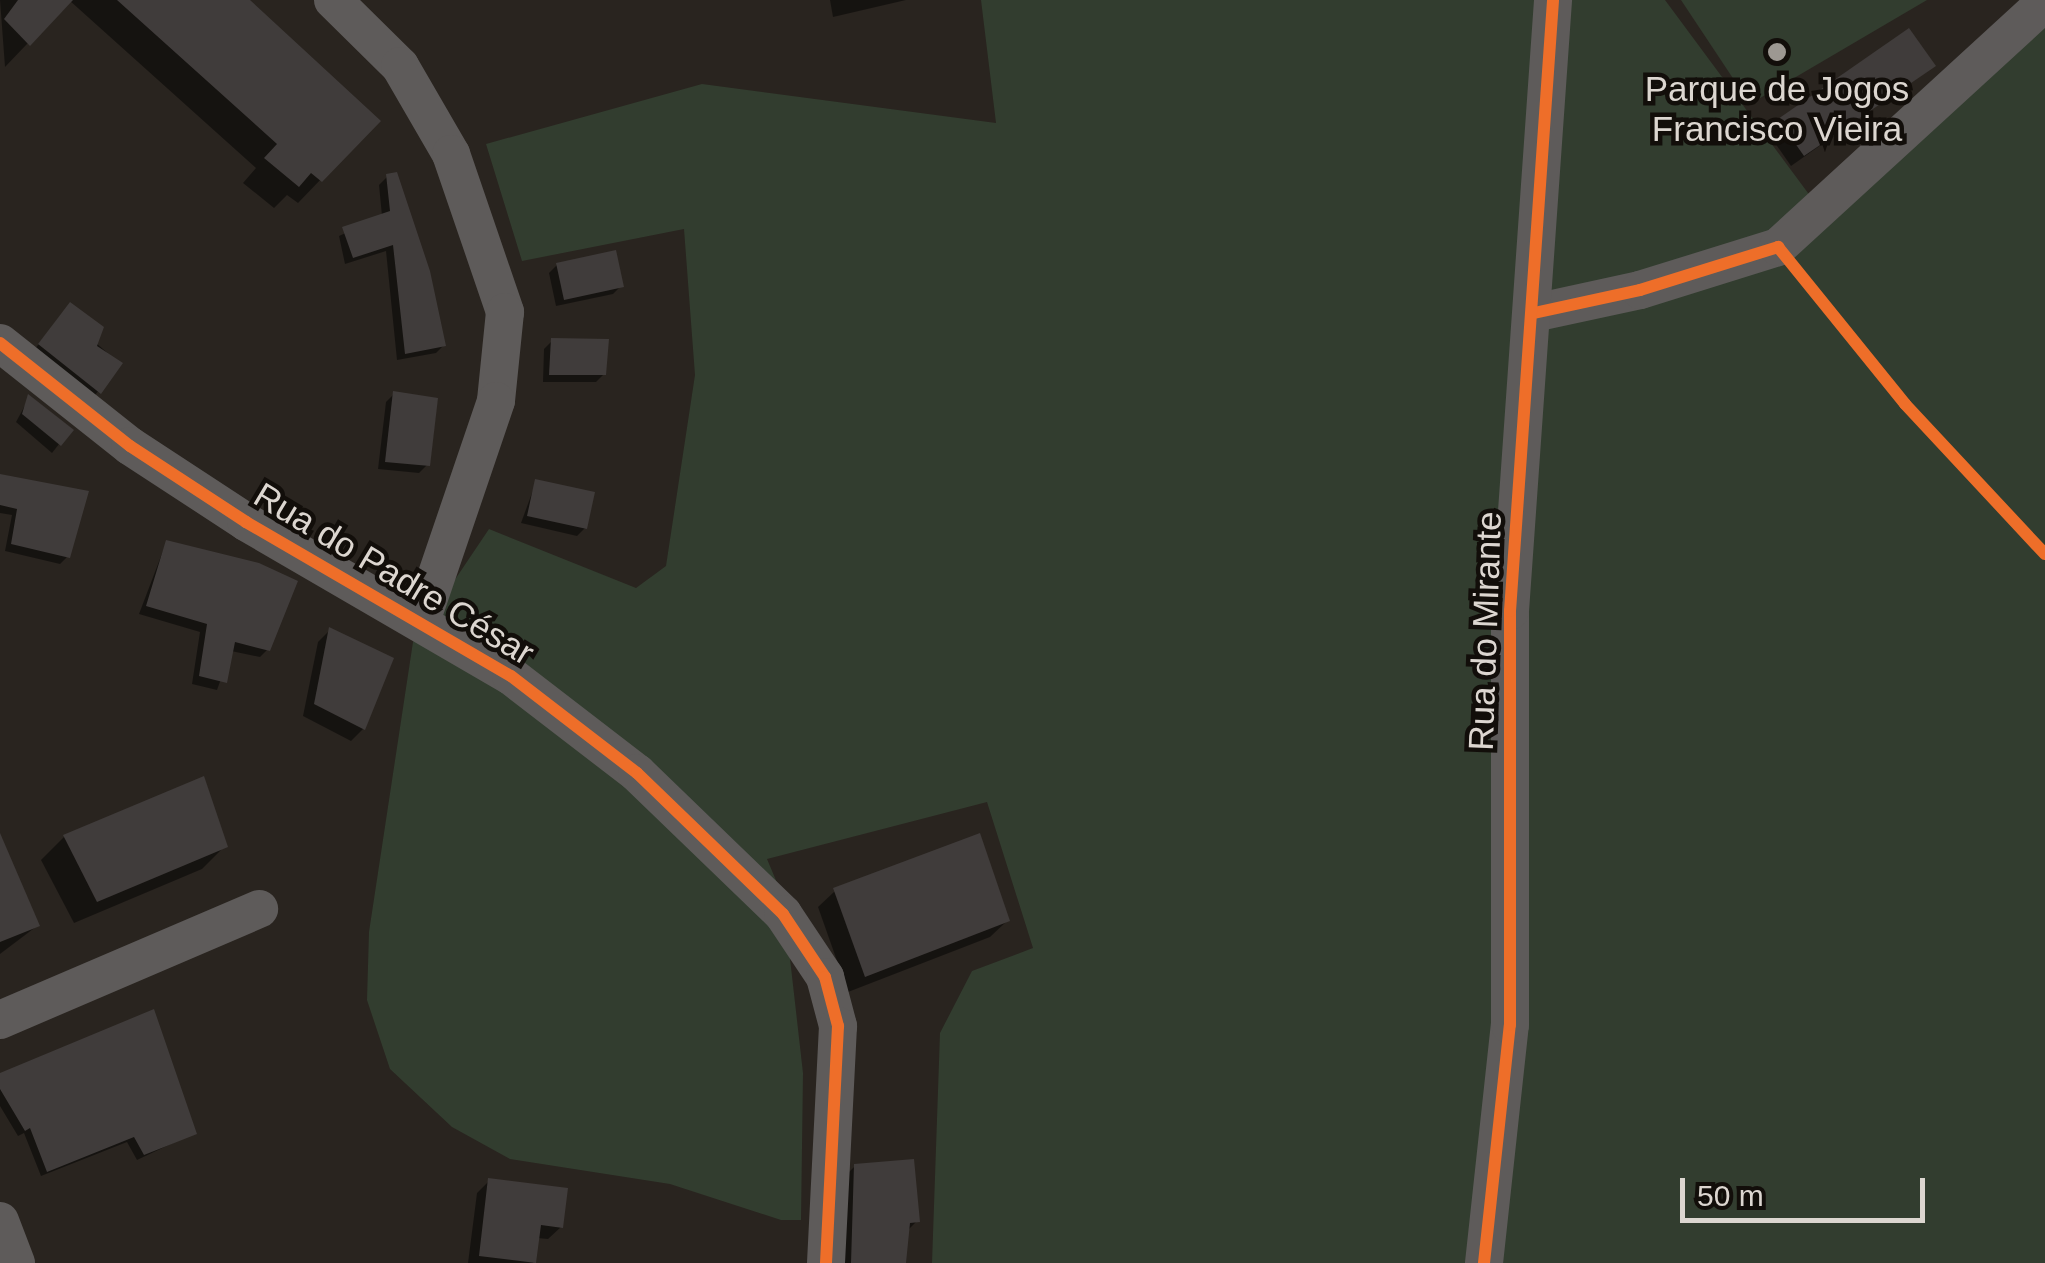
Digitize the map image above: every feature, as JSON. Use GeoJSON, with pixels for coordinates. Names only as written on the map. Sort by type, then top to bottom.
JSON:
{"type":"FeatureCollection","features":[{"type":"Feature","properties":{"kind":"street"},"geometry":{"type":"LineString","coordinates":[[333,0],[400,66],[450,154],[505,312],[496,401],[421,621]]}},
{"type":"Feature","properties":{"kind":"street","name":"Rua do Mirante"},"geometry":{"type":"LineString","coordinates":[[1484,1263],[1510,1025],[1510,611],[1534,314],[1553,0]]}},
{"type":"Feature","properties":{"kind":"street"},"geometry":{"type":"LineString","coordinates":[[1534,314],[1640,290],[1778,247],[2045,2]]}},
{"type":"Feature","properties":{"kind":"street","name":"Rua do Padre César"},"geometry":{"type":"LineString","coordinates":[[0,343],[130,446],[246,522],[511,676],[637,773],[783,914],[815,956],[832,998],[840,1051],[826,1263]]}},
{"type":"Feature","properties":{"kind":"street"},"geometry":{"type":"LineString","coordinates":[[0,1020],[259,909]]}},
{"type":"Feature","properties":{"kind":"street"},"geometry":{"type":"LineString","coordinates":[[0,1221],[16,1263]]}},
{"type":"Feature","properties":{"kind":"green space"},"geometry":{"type":"Polygon","coordinates":[[[981,0],[1665,0],[1828,220],[2045,0],[2045,1263],[932,1263],[940,1033],[972,971],[1033,948],[987,802],[767,859],[783,897],[803,1073],[801,1220],[781,1220],[670,1184],[510,1159],[452,1127],[390,1069],[367,1000],[369,932],[413,642],[489,529],[636,588],[666,566],[695,375],[684,229],[522,261],[486,144],[702,84],[996,123],[981,0]]]}},
{"type":"Feature","properties":{"kind":"green space","name":"Parque de Jogos Francisco Vieira"},"geometry":{"type":"Polygon","coordinates":[[[1681,0],[1927,0],[1750,104],[1681,0]]]}},
{"type":"Feature","properties":{"kind":"building"},"geometry":{"type":"Polygon","coordinates":[[[18,0],[73,0],[30,46],[4,19],[18,0]]]}},
{"type":"Feature","properties":{"kind":"building"},"geometry":{"type":"Polygon","coordinates":[[[117,0],[250,0],[381,121],[322,182],[311,173],[299,187],[264,158],[277,144],[117,0]]]}},
{"type":"Feature","properties":{"kind":"building"},"geometry":{"type":"Polygon","coordinates":[[[1909,28],[1936,66],[1804,156],[1778,119],[1909,28]]]}},
{"type":"Feature","properties":{"kind":"building"},"geometry":{"type":"Polygon","coordinates":[[[397,172],[430,271],[446,346],[405,354],[393,245],[353,258],[342,227],[390,211],[386,174],[397,172]]]}},
{"type":"Feature","properties":{"kind":"building"},"geometry":{"type":"Polygon","coordinates":[[[616,250],[624,287],[564,300],[556,263],[616,250]]]}},
{"type":"Feature","properties":{"kind":"building"},"geometry":{"type":"Polygon","coordinates":[[[70,302],[104,327],[97,346],[123,363],[101,394],[38,344],[70,302]]]}},
{"type":"Feature","properties":{"kind":"building"},"geometry":{"type":"Polygon","coordinates":[[[551,338],[609,339],[606,375],[549,375],[551,338]]]}},
{"type":"Feature","properties":{"kind":"building"},"geometry":{"type":"Polygon","coordinates":[[[393,391],[438,398],[430,466],[385,462],[393,391]]]}},
{"type":"Feature","properties":{"kind":"building"},"geometry":{"type":"Polygon","coordinates":[[[28,394],[74,430],[61,446],[22,414],[28,394]]]}},
{"type":"Feature","properties":{"kind":"building"},"geometry":{"type":"Polygon","coordinates":[[[0,474],[89,491],[70,558],[11,544],[17,509],[0,505],[0,474]]]}},
{"type":"Feature","properties":{"kind":"building"},"geometry":{"type":"Polygon","coordinates":[[[535,479],[595,492],[587,529],[527,516],[535,479]]]}},
{"type":"Feature","properties":{"kind":"building"},"geometry":{"type":"Polygon","coordinates":[[[166,540],[259,563],[298,581],[270,651],[235,642],[227,683],[199,676],[207,624],[146,606],[166,540]]]}},
{"type":"Feature","properties":{"kind":"building"},"geometry":{"type":"Polygon","coordinates":[[[329,627],[394,658],[365,730],[314,704],[329,627]]]}},
{"type":"Feature","properties":{"kind":"building"},"geometry":{"type":"Polygon","coordinates":[[[204,776],[228,847],[97,902],[63,835],[204,776]]]}},
{"type":"Feature","properties":{"kind":"building"},"geometry":{"type":"Polygon","coordinates":[[[0,833],[40,926],[0,942],[0,833]]]}},
{"type":"Feature","properties":{"kind":"building"},"geometry":{"type":"Polygon","coordinates":[[[980,833],[1010,921],[865,977],[833,888],[980,833]]]}},
{"type":"Feature","properties":{"kind":"building"},"geometry":{"type":"Polygon","coordinates":[[[154,1009],[197,1134],[144,1155],[134,1137],[47,1172],[30,1128],[25,1131],[0,1089],[0,1073],[154,1009]]]}},
{"type":"Feature","properties":{"kind":"building"},"geometry":{"type":"Polygon","coordinates":[[[914,1159],[920,1222],[910,1223],[906,1263],[851,1263],[854,1164],[914,1159]]]}},
{"type":"Feature","properties":{"kind":"building"},"geometry":{"type":"Polygon","coordinates":[[[488,1178],[568,1188],[563,1228],[541,1225],[536,1263],[479,1256],[488,1178]]]}},
{"type":"Feature","properties":{"kind":"cycle path"},"geometry":{"type":"LineString","coordinates":[[1484,1263],[1510,1025],[1510,611],[1553,0]]}},
{"type":"Feature","properties":{"kind":"cycle path"},"geometry":{"type":"LineString","coordinates":[[1534,313],[1640,290],[1778,247],[1905,404],[2045,554]]}},
{"type":"Feature","properties":{"kind":"cycle path"},"geometry":{"type":"LineString","coordinates":[[0,343],[130,446],[246,522],[511,676],[637,773],[783,914],[825,977],[838,1026],[826,1263]]}},
{"type":"Feature","properties":{"kind":"place","name":"Parque de Jogos Francisco Vieira"},"geometry":{"type":"Point","coordinates":[1777,52]}}]}
